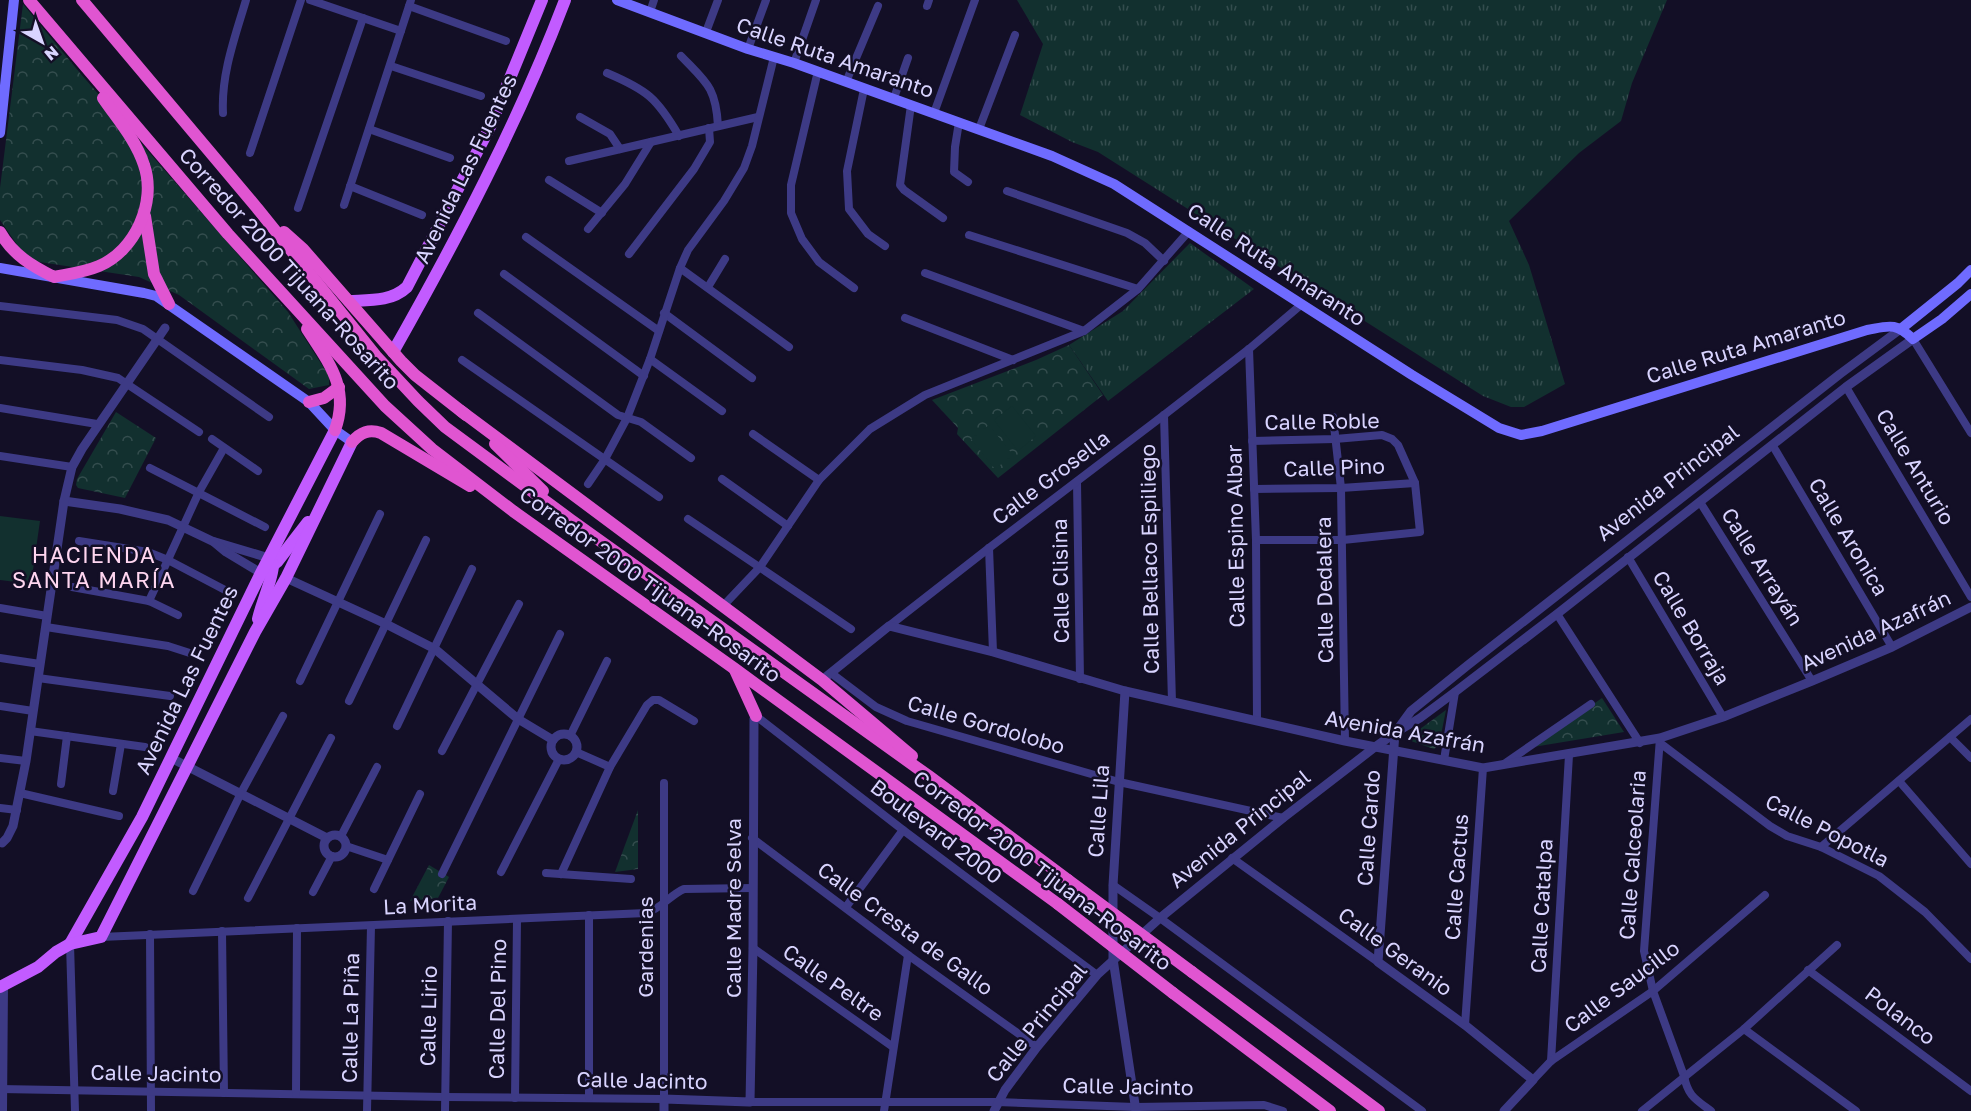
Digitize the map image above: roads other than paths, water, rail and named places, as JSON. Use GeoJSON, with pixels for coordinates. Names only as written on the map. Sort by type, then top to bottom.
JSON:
{"type":"FeatureCollection","features":[{"type":"Feature","properties":{"kind":"highway","name":"Corredor 2000 Tijuana-Rosarito"},"geometry":{"type":"LineString","coordinates":[[82,0],[257,208],[376,356],[445,427],[930,777],[1379,1111]]}},
{"type":"Feature","properties":{"kind":"highway","name":"Corredor 2000 Tijuana-Rosarito"},"geometry":{"type":"LineString","coordinates":[[30,2],[228,234],[385,406],[432,448],[523,518],[1058,904],[1330,1111]]}},
{"type":"Feature","properties":{"kind":"highway"},"geometry":{"type":"LineString","coordinates":[[0,232],[13,250],[25,261],[54,277],[99,266],[114,258],[134,237],[140,226],[147,178],[145,167],[136,146],[62,38]]}},
{"type":"Feature","properties":{"kind":"highway"},"geometry":{"type":"LineString","coordinates":[[257,208],[303,249],[415,375],[723,606],[826,677],[912,755],[930,777]]}},
{"type":"Feature","properties":{"kind":"highway"},"geometry":{"type":"LineString","coordinates":[[144,209],[154,273],[169,304]]}},
{"type":"Feature","properties":{"kind":"highway"},"geometry":{"type":"LineString","coordinates":[[291,302],[332,368],[339,387],[341,408],[335,430]]}},
{"type":"Feature","properties":{"kind":"highway"},"geometry":{"type":"LineString","coordinates":[[309,402],[324,398],[339,387]]}},
{"type":"Feature","properties":{"kind":"highway"},"geometry":{"type":"LineString","coordinates":[[461,411],[571,520]]}},
{"type":"Feature","properties":{"kind":"highway"},"geometry":{"type":"LineString","coordinates":[[352,442],[365,432],[374,431],[381,434],[523,518]]}},
{"type":"Feature","properties":{"kind":"highway"},"geometry":{"type":"LineString","coordinates":[[735,669],[756,716]]}},
{"type":"Feature","properties":{"kind":"main road"},"geometry":{"type":"LineString","coordinates":[[0,133],[15,0]]}},
{"type":"Feature","properties":{"kind":"main road","name":"Avenida Las Fuentes"},"geometry":{"type":"LineString","coordinates":[[349,301],[395,297],[407,287],[490,127],[542,0]]}},
{"type":"Feature","properties":{"kind":"main road","name":"Avenida Las Fuentes"},"geometry":{"type":"LineString","coordinates":[[393,352],[424,298],[502,143],[546,51],[565,0]]}},
{"type":"Feature","properties":{"kind":"main road","name":"Calle Ruta Amaranto"},"geometry":{"type":"LineString","coordinates":[[617,0],[748,49],[818,71],[1052,156],[1114,184],[1499,428],[1521,435],[1542,431],[1867,330],[1887,326],[1902,328]]}},
{"type":"Feature","properties":{"kind":"main road"},"geometry":{"type":"LineString","coordinates":[[0,268],[144,292],[169,304],[309,402],[335,430],[352,442]]}},
{"type":"Feature","properties":{"kind":"main road","name":"Avenida Principal"},"geometry":{"type":"LineString","coordinates":[[1902,328],[1942,297],[1971,270]]}},
{"type":"Feature","properties":{"kind":"main road","name":"Avenida Principal"},"geometry":{"type":"LineString","coordinates":[[1913,339],[1942,319],[1971,294]]}},
{"type":"Feature","properties":{"kind":"main road"},"geometry":{"type":"LineString","coordinates":[[1902,328],[1913,339]]}},
{"type":"Feature","properties":{"kind":"main road","name":"Avenida Las Fuentes"},"geometry":{"type":"LineString","coordinates":[[70,944],[142,817],[261,573],[271,562],[335,430]]}},
{"type":"Feature","properties":{"kind":"main road","name":"Avenida Las Fuentes"},"geometry":{"type":"LineString","coordinates":[[100,937],[255,632],[286,578],[352,442]]}},
{"type":"Feature","properties":{"kind":"main road"},"geometry":{"type":"LineString","coordinates":[[255,632],[271,562],[319,508]]}},
{"type":"Feature","properties":{"kind":"main road"},"geometry":{"type":"LineString","coordinates":[[2,985],[38,967],[70,944],[100,937]]}},
{"type":"Feature","properties":{"kind":"street"},"geometry":{"type":"LineString","coordinates":[[223,113],[224,83],[246,0]]}},
{"type":"Feature","properties":{"kind":"street"},"geometry":{"type":"LineString","coordinates":[[250,153],[301,0]]}},
{"type":"Feature","properties":{"kind":"street"},"geometry":{"type":"LineString","coordinates":[[310,0],[401,31]]}},
{"type":"Feature","properties":{"kind":"street"},"geometry":{"type":"LineString","coordinates":[[650,12],[654,0]]}},
{"type":"Feature","properties":{"kind":"street"},"geometry":{"type":"LineString","coordinates":[[706,32],[718,0]]}},
{"type":"Feature","properties":{"kind":"street"},"geometry":{"type":"LineString","coordinates":[[748,49],[766,0]]}},
{"type":"Feature","properties":{"kind":"street"},"geometry":{"type":"LineString","coordinates":[[794,63],[816,0]]}},
{"type":"Feature","properties":{"kind":"street"},"geometry":{"type":"LineString","coordinates":[[934,113],[975,0]]}},
{"type":"Feature","properties":{"kind":"street"},"geometry":{"type":"LineString","coordinates":[[344,205],[410,3],[506,41]]}},
{"type":"Feature","properties":{"kind":"street"},"geometry":{"type":"LineString","coordinates":[[846,82],[878,6]]}},
{"type":"Feature","properties":{"kind":"street"},"geometry":{"type":"LineString","coordinates":[[298,208],[363,18]]}},
{"type":"Feature","properties":{"kind":"street"},"geometry":{"type":"LineString","coordinates":[[979,129],[1015,35]]}},
{"type":"Feature","properties":{"kind":"street"},"geometry":{"type":"LineString","coordinates":[[681,56],[712,92],[717,104],[718,126]]}},
{"type":"Feature","properties":{"kind":"street"},"geometry":{"type":"LineString","coordinates":[[588,484],[605,459],[627,418],[688,250],[744,168],[752,146],[774,57]]}},
{"type":"Feature","properties":{"kind":"street"},"geometry":{"type":"LineString","coordinates":[[894,98],[908,58]]}},
{"type":"Feature","properties":{"kind":"street"},"geometry":{"type":"LineString","coordinates":[[391,66],[481,96]]}},
{"type":"Feature","properties":{"kind":"street"},"geometry":{"type":"LineString","coordinates":[[818,71],[791,185],[791,213],[802,239],[819,262],[854,288]]}},
{"type":"Feature","properties":{"kind":"street"},"geometry":{"type":"LineString","coordinates":[[607,73],[645,91],[668,116],[679,136]]}},
{"type":"Feature","properties":{"kind":"street"},"geometry":{"type":"LineString","coordinates":[[864,89],[847,171],[849,209],[868,234],[885,246]]}},
{"type":"Feature","properties":{"kind":"street"},"geometry":{"type":"LineString","coordinates":[[911,105],[900,185],[943,218]]}},
{"type":"Feature","properties":{"kind":"street"},"geometry":{"type":"LineString","coordinates":[[580,117],[610,134],[620,149]]}},
{"type":"Feature","properties":{"kind":"street"},"geometry":{"type":"LineString","coordinates":[[569,161],[758,117]]}},
{"type":"Feature","properties":{"kind":"street"},"geometry":{"type":"LineString","coordinates":[[959,123],[954,172],[968,182]]}},
{"type":"Feature","properties":{"kind":"street"},"geometry":{"type":"LineString","coordinates":[[629,254],[694,169],[710,142],[709,128]]}},
{"type":"Feature","properties":{"kind":"street"},"geometry":{"type":"LineString","coordinates":[[369,129],[450,158]]}},
{"type":"Feature","properties":{"kind":"street"},"geometry":{"type":"LineString","coordinates":[[588,230],[625,184],[651,142]]}},
{"type":"Feature","properties":{"kind":"street"},"geometry":{"type":"LineString","coordinates":[[549,180],[602,213]]}},
{"type":"Feature","properties":{"kind":"street"},"geometry":{"type":"LineString","coordinates":[[350,186],[422,215]]}},
{"type":"Feature","properties":{"kind":"street"},"geometry":{"type":"LineString","coordinates":[[1007,191],[1127,233],[1145,243],[1164,261]]}},
{"type":"Feature","properties":{"kind":"street"},"geometry":{"type":"LineString","coordinates":[[723,606],[759,567],[819,480],[870,429],[925,395],[1084,331],[1138,289],[1189,231]]}},
{"type":"Feature","properties":{"kind":"street"},"geometry":{"type":"LineString","coordinates":[[969,235],[1138,289]]}},
{"type":"Feature","properties":{"kind":"street"},"geometry":{"type":"LineString","coordinates":[[526,237],[659,331]]}},
{"type":"Feature","properties":{"kind":"street"},"geometry":{"type":"LineString","coordinates":[[708,287],[725,259]]}},
{"type":"Feature","properties":{"kind":"street"},"geometry":{"type":"LineString","coordinates":[[680,268],[789,347]]}},
{"type":"Feature","properties":{"kind":"street"},"geometry":{"type":"LineString","coordinates":[[925,273],[1084,331]]}},
{"type":"Feature","properties":{"kind":"street"},"geometry":{"type":"LineString","coordinates":[[504,274],[644,376]]}},
{"type":"Feature","properties":{"kind":"street","name":"Calle Grosella"},"geometry":{"type":"LineString","coordinates":[[826,677],[989,548],[1164,416],[1302,304]]}},
{"type":"Feature","properties":{"kind":"street"},"geometry":{"type":"LineString","coordinates":[[0,306],[117,320],[134,325],[158,339],[269,417]]}},
{"type":"Feature","properties":{"kind":"street"},"geometry":{"type":"LineString","coordinates":[[478,313],[618,415],[640,422],[691,458]]}},
{"type":"Feature","properties":{"kind":"street"},"geometry":{"type":"LineString","coordinates":[[664,313],[752,378]]}},
{"type":"Feature","properties":{"kind":"street"},"geometry":{"type":"LineString","coordinates":[[905,318],[1013,360]]}},
{"type":"Feature","properties":{"kind":"street"},"geometry":{"type":"LineString","coordinates":[[1,843],[10,833],[17,810],[64,501],[72,467],[97,424],[165,328]]}},
{"type":"Feature","properties":{"kind":"street","name":"Avenida Principal"},"geometry":{"type":"LineString","coordinates":[[1395,733],[1411,711],[1840,374],[1902,328]]}},
{"type":"Feature","properties":{"kind":"street"},"geometry":{"type":"LineString","coordinates":[[1913,339],[1971,432]]}},
{"type":"Feature","properties":{"kind":"street","name":"Avenida Principal"},"geometry":{"type":"LineString","coordinates":[[1113,959],[1283,818],[1375,747],[1455,692],[1846,387],[1913,339]]}},
{"type":"Feature","properties":{"kind":"street","name":"Calle Espino Albar"},"geometry":{"type":"LineString","coordinates":[[1249,349],[1256,540],[1257,721]]}},
{"type":"Feature","properties":{"kind":"street"},"geometry":{"type":"LineString","coordinates":[[650,359],[722,411]]}},
{"type":"Feature","properties":{"kind":"street"},"geometry":{"type":"LineString","coordinates":[[0,360],[118,378],[199,432]]}},
{"type":"Feature","properties":{"kind":"street"},"geometry":{"type":"LineString","coordinates":[[462,360],[659,497]]}},
{"type":"Feature","properties":{"kind":"street","name":"Calle Anturio"},"geometry":{"type":"LineString","coordinates":[[1846,387],[1971,597]]}},
{"type":"Feature","properties":{"kind":"street"},"geometry":{"type":"LineString","coordinates":[[0,408],[97,424]]}},
{"type":"Feature","properties":{"kind":"street","name":"Calle Bellaco Espiliego"},"geometry":{"type":"LineString","coordinates":[[1164,416],[1172,702]]}},
{"type":"Feature","properties":{"kind":"street","name":"Calle Dedalera"},"geometry":{"type":"LineString","coordinates":[[1333,417],[1341,488],[1343,540],[1345,741]]}},
{"type":"Feature","properties":{"kind":"street"},"geometry":{"type":"LineString","coordinates":[[753,434],[819,480]]}},
{"type":"Feature","properties":{"kind":"street","name":"Calle Roble"},"geometry":{"type":"LineString","coordinates":[[1252,441],[1335,439],[1382,435],[1392,439],[1398,445],[1415,483]]}},
{"type":"Feature","properties":{"kind":"street"},"geometry":{"type":"LineString","coordinates":[[212,440],[258,471]]}},
{"type":"Feature","properties":{"kind":"street","name":"Calle Aronica"},"geometry":{"type":"LineString","coordinates":[[1773,446],[1892,647]]}},
{"type":"Feature","properties":{"kind":"street"},"geometry":{"type":"LineString","coordinates":[[149,601],[199,492],[224,448]]}},
{"type":"Feature","properties":{"kind":"street"},"geometry":{"type":"LineString","coordinates":[[0,456],[72,467]]}},
{"type":"Feature","properties":{"kind":"street"},"geometry":{"type":"LineString","coordinates":[[150,468],[265,527]]}},
{"type":"Feature","properties":{"kind":"street"},"geometry":{"type":"LineString","coordinates":[[722,479],[788,526]]}},
{"type":"Feature","properties":{"kind":"street","name":"Calle Clisina"},"geometry":{"type":"LineString","coordinates":[[1077,482],[1080,679]]}},
{"type":"Feature","properties":{"kind":"street"},"geometry":{"type":"LineString","coordinates":[[1256,540],[1343,540],[1420,532],[1415,483]]}},
{"type":"Feature","properties":{"kind":"street","name":"Calle Pino"},"geometry":{"type":"LineString","coordinates":[[1254,489],[1341,488],[1415,483]]}},
{"type":"Feature","properties":{"kind":"street"},"geometry":{"type":"LineString","coordinates":[[64,501],[147,514],[168,520],[212,541],[271,562]]}},
{"type":"Feature","properties":{"kind":"street","name":"Calle Arrayán"},"geometry":{"type":"LineString","coordinates":[[1700,502],[1812,681]]}},
{"type":"Feature","properties":{"kind":"street"},"geometry":{"type":"LineString","coordinates":[[300,681],[380,514]]}},
{"type":"Feature","properties":{"kind":"street"},"geometry":{"type":"LineString","coordinates":[[687,519],[851,628]]}},
{"type":"Feature","properties":{"kind":"street"},"geometry":{"type":"LineString","coordinates":[[349,701],[426,540]]}},
{"type":"Feature","properties":{"kind":"street"},"geometry":{"type":"LineString","coordinates":[[79,541],[148,552],[225,590]]}},
{"type":"Feature","properties":{"kind":"street"},"geometry":{"type":"LineString","coordinates":[[212,541],[261,573]]}},
{"type":"Feature","properties":{"kind":"street"},"geometry":{"type":"LineString","coordinates":[[989,548],[993,652]]}},
{"type":"Feature","properties":{"kind":"street","name":"Calle Borraja"},"geometry":{"type":"LineString","coordinates":[[1628,557],[1723,717]]}},
{"type":"Feature","properties":{"kind":"street"},"geometry":{"type":"LineString","coordinates":[[397,726],[472,569]]}},
{"type":"Feature","properties":{"kind":"street"},"geometry":{"type":"LineString","coordinates":[[286,578],[435,649],[518,719],[553,740]]}},
{"type":"Feature","properties":{"kind":"street"},"geometry":{"type":"LineString","coordinates":[[72,587],[149,601],[178,615]]}},
{"type":"Feature","properties":{"kind":"street"},"geometry":{"type":"LineString","coordinates":[[442,751],[519,604]]}},
{"type":"Feature","properties":{"kind":"street","name":"Avenida Azafrán"},"geometry":{"type":"LineString","coordinates":[[889,626],[993,652],[1125,691],[1345,741],[1483,768],[1660,741],[1892,647],[1971,607]]}},
{"type":"Feature","properties":{"kind":"street"},"geometry":{"type":"LineString","coordinates":[[0,608],[47,616]]}},
{"type":"Feature","properties":{"kind":"street"},"geometry":{"type":"LineString","coordinates":[[1557,614],[1640,743]]}},
{"type":"Feature","properties":{"kind":"street"},"geometry":{"type":"LineString","coordinates":[[46,627],[168,646],[196,655]]}},
{"type":"Feature","properties":{"kind":"street"},"geometry":{"type":"LineString","coordinates":[[442,874],[560,634]]}},
{"type":"Feature","properties":{"kind":"street"},"geometry":{"type":"LineString","coordinates":[[0,658],[40,664]]}},
{"type":"Feature","properties":{"kind":"street"},"geometry":{"type":"LineString","coordinates":[[570,736],[607,661]]}},
{"type":"Feature","properties":{"kind":"street","name":"Calle Gordolobo"},"geometry":{"type":"LineString","coordinates":[[826,677],[890,715],[1119,782],[1283,818]]}},
{"type":"Feature","properties":{"kind":"street"},"geometry":{"type":"LineString","coordinates":[[38,678],[170,696]]}},
{"type":"Feature","properties":{"kind":"street","name":"Calle Lila"},"geometry":{"type":"LineString","coordinates":[[1125,691],[1113,885],[1113,959],[1135,1109]]}},
{"type":"Feature","properties":{"kind":"street"},"geometry":{"type":"LineString","coordinates":[[1444,760],[1455,692]]}},
{"type":"Feature","properties":{"kind":"street"},"geometry":{"type":"LineString","coordinates":[[561,874],[610,767],[646,705],[652,700],[659,700],[694,721]]}},
{"type":"Feature","properties":{"kind":"street"},"geometry":{"type":"LineString","coordinates":[[1503,765],[1591,704]]}},
{"type":"Feature","properties":{"kind":"street"},"geometry":{"type":"LineString","coordinates":[[0,706],[33,711]]}},
{"type":"Feature","properties":{"kind":"street"},"geometry":{"type":"LineString","coordinates":[[193,891],[241,793],[283,716]]}},
{"type":"Feature","properties":{"kind":"street","name":"Boulevard 2000"},"geometry":{"type":"LineString","coordinates":[[756,716],[903,830],[1097,975]]}},
{"type":"Feature","properties":{"kind":"street","name":"Calle Madre Selva"},"geometry":{"type":"LineString","coordinates":[[750,1102],[753,948],[752,838],[754,719],[756,716]]}},
{"type":"Feature","properties":{"kind":"street"},"geometry":{"type":"LineString","coordinates":[[1821,847],[1971,719]]}},
{"type":"Feature","properties":{"kind":"street"},"geometry":{"type":"LineString","coordinates":[[30,731],[145,747]]}},
{"type":"Feature","properties":{"kind":"street","name":"Calle Cardo"},"geometry":{"type":"LineString","coordinates":[[1378,962],[1395,733]]}},
{"type":"Feature","properties":{"kind":"street"},"geometry":{"type":"LineString","coordinates":[[563,734],[570,736],[577,745],[576,752],[571,758],[555,757],[551,749],[553,740],[563,734]]}},
{"type":"Feature","properties":{"kind":"street"},"geometry":{"type":"LineString","coordinates":[[61,784],[67,736]]}},
{"type":"Feature","properties":{"kind":"street"},"geometry":{"type":"LineString","coordinates":[[1950,737],[1971,758]]}},
{"type":"Feature","properties":{"kind":"street"},"geometry":{"type":"LineString","coordinates":[[248,898],[331,738]]}},
{"type":"Feature","properties":{"kind":"street","name":"Calle Popotla"},"geometry":{"type":"LineString","coordinates":[[1660,741],[1770,826],[1787,836],[1821,847],[1879,876],[1925,912],[1971,959]]}},
{"type":"Feature","properties":{"kind":"street","name":"Calle Calceolaria"},"geometry":{"type":"LineString","coordinates":[[1660,741],[1644,951],[1653,991],[1687,1089],[1692,1097],[1711,1111]]}},
{"type":"Feature","properties":{"kind":"street"},"geometry":{"type":"LineString","coordinates":[[113,791],[121,744]]}},
{"type":"Feature","properties":{"kind":"street"},"geometry":{"type":"LineString","coordinates":[[576,752],[610,767]]}},
{"type":"Feature","properties":{"kind":"street","name":"Calle Catalpa"},"geometry":{"type":"LineString","coordinates":[[1551,1060],[1569,754]]}},
{"type":"Feature","properties":{"kind":"street"},"geometry":{"type":"LineString","coordinates":[[0,758],[26,761]]}},
{"type":"Feature","properties":{"kind":"street"},"geometry":{"type":"LineString","coordinates":[[171,758],[327,838],[334,835],[341,836]]}},
{"type":"Feature","properties":{"kind":"street"},"geometry":{"type":"LineString","coordinates":[[501,872],[559,759]]}},
{"type":"Feature","properties":{"kind":"street"},"geometry":{"type":"LineString","coordinates":[[341,836],[377,766]]}},
{"type":"Feature","properties":{"kind":"street","name":"Calle Cactus"},"geometry":{"type":"LineString","coordinates":[[1465,1026],[1483,768]]}},
{"type":"Feature","properties":{"kind":"street"},"geometry":{"type":"LineString","coordinates":[[1899,781],[1971,864]]}},
{"type":"Feature","properties":{"kind":"street","name":"Gardenias"},"geometry":{"type":"LineString","coordinates":[[664,783],[664,1111]]}},
{"type":"Feature","properties":{"kind":"street"},"geometry":{"type":"LineString","coordinates":[[20,793],[119,816]]}},
{"type":"Feature","properties":{"kind":"street"},"geometry":{"type":"LineString","coordinates":[[374,889],[420,794]]}},
{"type":"Feature","properties":{"kind":"street"},"geometry":{"type":"LineString","coordinates":[[0,808],[17,810]]}},
{"type":"Feature","properties":{"kind":"street"},"geometry":{"type":"LineString","coordinates":[[846,907],[903,830]]}},
{"type":"Feature","properties":{"kind":"street"},"geometry":{"type":"LineString","coordinates":[[341,836],[346,846],[388,860]]}},
{"type":"Feature","properties":{"kind":"street"},"geometry":{"type":"LineString","coordinates":[[327,838],[324,849],[328,855],[336,857],[343,854],[346,846]]}},
{"type":"Feature","properties":{"kind":"street","name":"Calle Cresta de Gallo"},"geometry":{"type":"LineString","coordinates":[[752,838],[908,955],[1037,1047]]}},
{"type":"Feature","properties":{"kind":"street"},"geometry":{"type":"LineString","coordinates":[[313,892],[332,856]]}},
{"type":"Feature","properties":{"kind":"street","name":"Calle Geranio"},"geometry":{"type":"LineString","coordinates":[[1232,858],[1465,1026],[1533,1080]]}},
{"type":"Feature","properties":{"kind":"street"},"geometry":{"type":"LineString","coordinates":[[546,873],[631,879]]}},
{"type":"Feature","properties":{"kind":"street"},"geometry":{"type":"LineString","coordinates":[[1113,885],[1422,1111]]}},
{"type":"Feature","properties":{"kind":"street","name":"La Morita"},"geometry":{"type":"LineString","coordinates":[[100,937],[646,913],[654,911],[674,894],[684,889],[753,888]]}},
{"type":"Feature","properties":{"kind":"street","name":"Calle Saucillo"},"geometry":{"type":"LineString","coordinates":[[1504,1111],[1551,1060],[1653,991],[1765,895]]}},
{"type":"Feature","properties":{"kind":"street"},"geometry":{"type":"LineString","coordinates":[[589,1097],[590,915]]}},
{"type":"Feature","properties":{"kind":"street","name":"Calle Del Pino"},"geometry":{"type":"LineString","coordinates":[[515,1098],[517,920]]}},
{"type":"Feature","properties":{"kind":"street","name":"Calle Lirio"},"geometry":{"type":"LineString","coordinates":[[445,1111],[448,921]]}},
{"type":"Feature","properties":{"kind":"street","name":"Calle La Piña"},"geometry":{"type":"LineString","coordinates":[[367,1111],[371,926]]}},
{"type":"Feature","properties":{"kind":"street"},"geometry":{"type":"LineString","coordinates":[[296,1094],[297,928]]}},
{"type":"Feature","properties":{"kind":"street"},"geometry":{"type":"LineString","coordinates":[[222,931],[224,1093]]}},
{"type":"Feature","properties":{"kind":"street"},"geometry":{"type":"LineString","coordinates":[[150,934],[151,1111]]}},
{"type":"Feature","properties":{"kind":"street"},"geometry":{"type":"LineString","coordinates":[[70,944],[75,1111]]}},
{"type":"Feature","properties":{"kind":"street"},"geometry":{"type":"LineString","coordinates":[[1642,1111],[1743,1029],[1837,945]]}},
{"type":"Feature","properties":{"kind":"street","name":"Calle Peltre"},"geometry":{"type":"LineString","coordinates":[[753,948],[893,1047]]}},
{"type":"Feature","properties":{"kind":"street"},"geometry":{"type":"LineString","coordinates":[[884,1111],[908,955]]}},
{"type":"Feature","properties":{"kind":"street","name":"Calle Principal"},"geometry":{"type":"LineString","coordinates":[[995,1107],[1037,1047],[1113,959]]}},
{"type":"Feature","properties":{"kind":"street","name":"Polanco"},"geometry":{"type":"LineString","coordinates":[[1808,970],[1971,1091]]}},
{"type":"Feature","properties":{"kind":"street"},"geometry":{"type":"LineString","coordinates":[[2,985],[3,1111]]}},
{"type":"Feature","properties":{"kind":"street"},"geometry":{"type":"LineString","coordinates":[[1743,1029],[1856,1111]]}},
{"type":"Feature","properties":{"kind":"street","name":"Calle Jacinto"},"geometry":{"type":"LineString","coordinates":[[2,1089],[515,1098],[589,1097],[750,1102],[885,1101],[995,1107],[1135,1109],[1264,1105],[1283,1111]]}},
{"type":"Feature","properties":{"kind":"district","name":"HACIENDA SANTA MARÍA"},"geometry":{"type":"Point","coordinates":[94,568]}}]}
